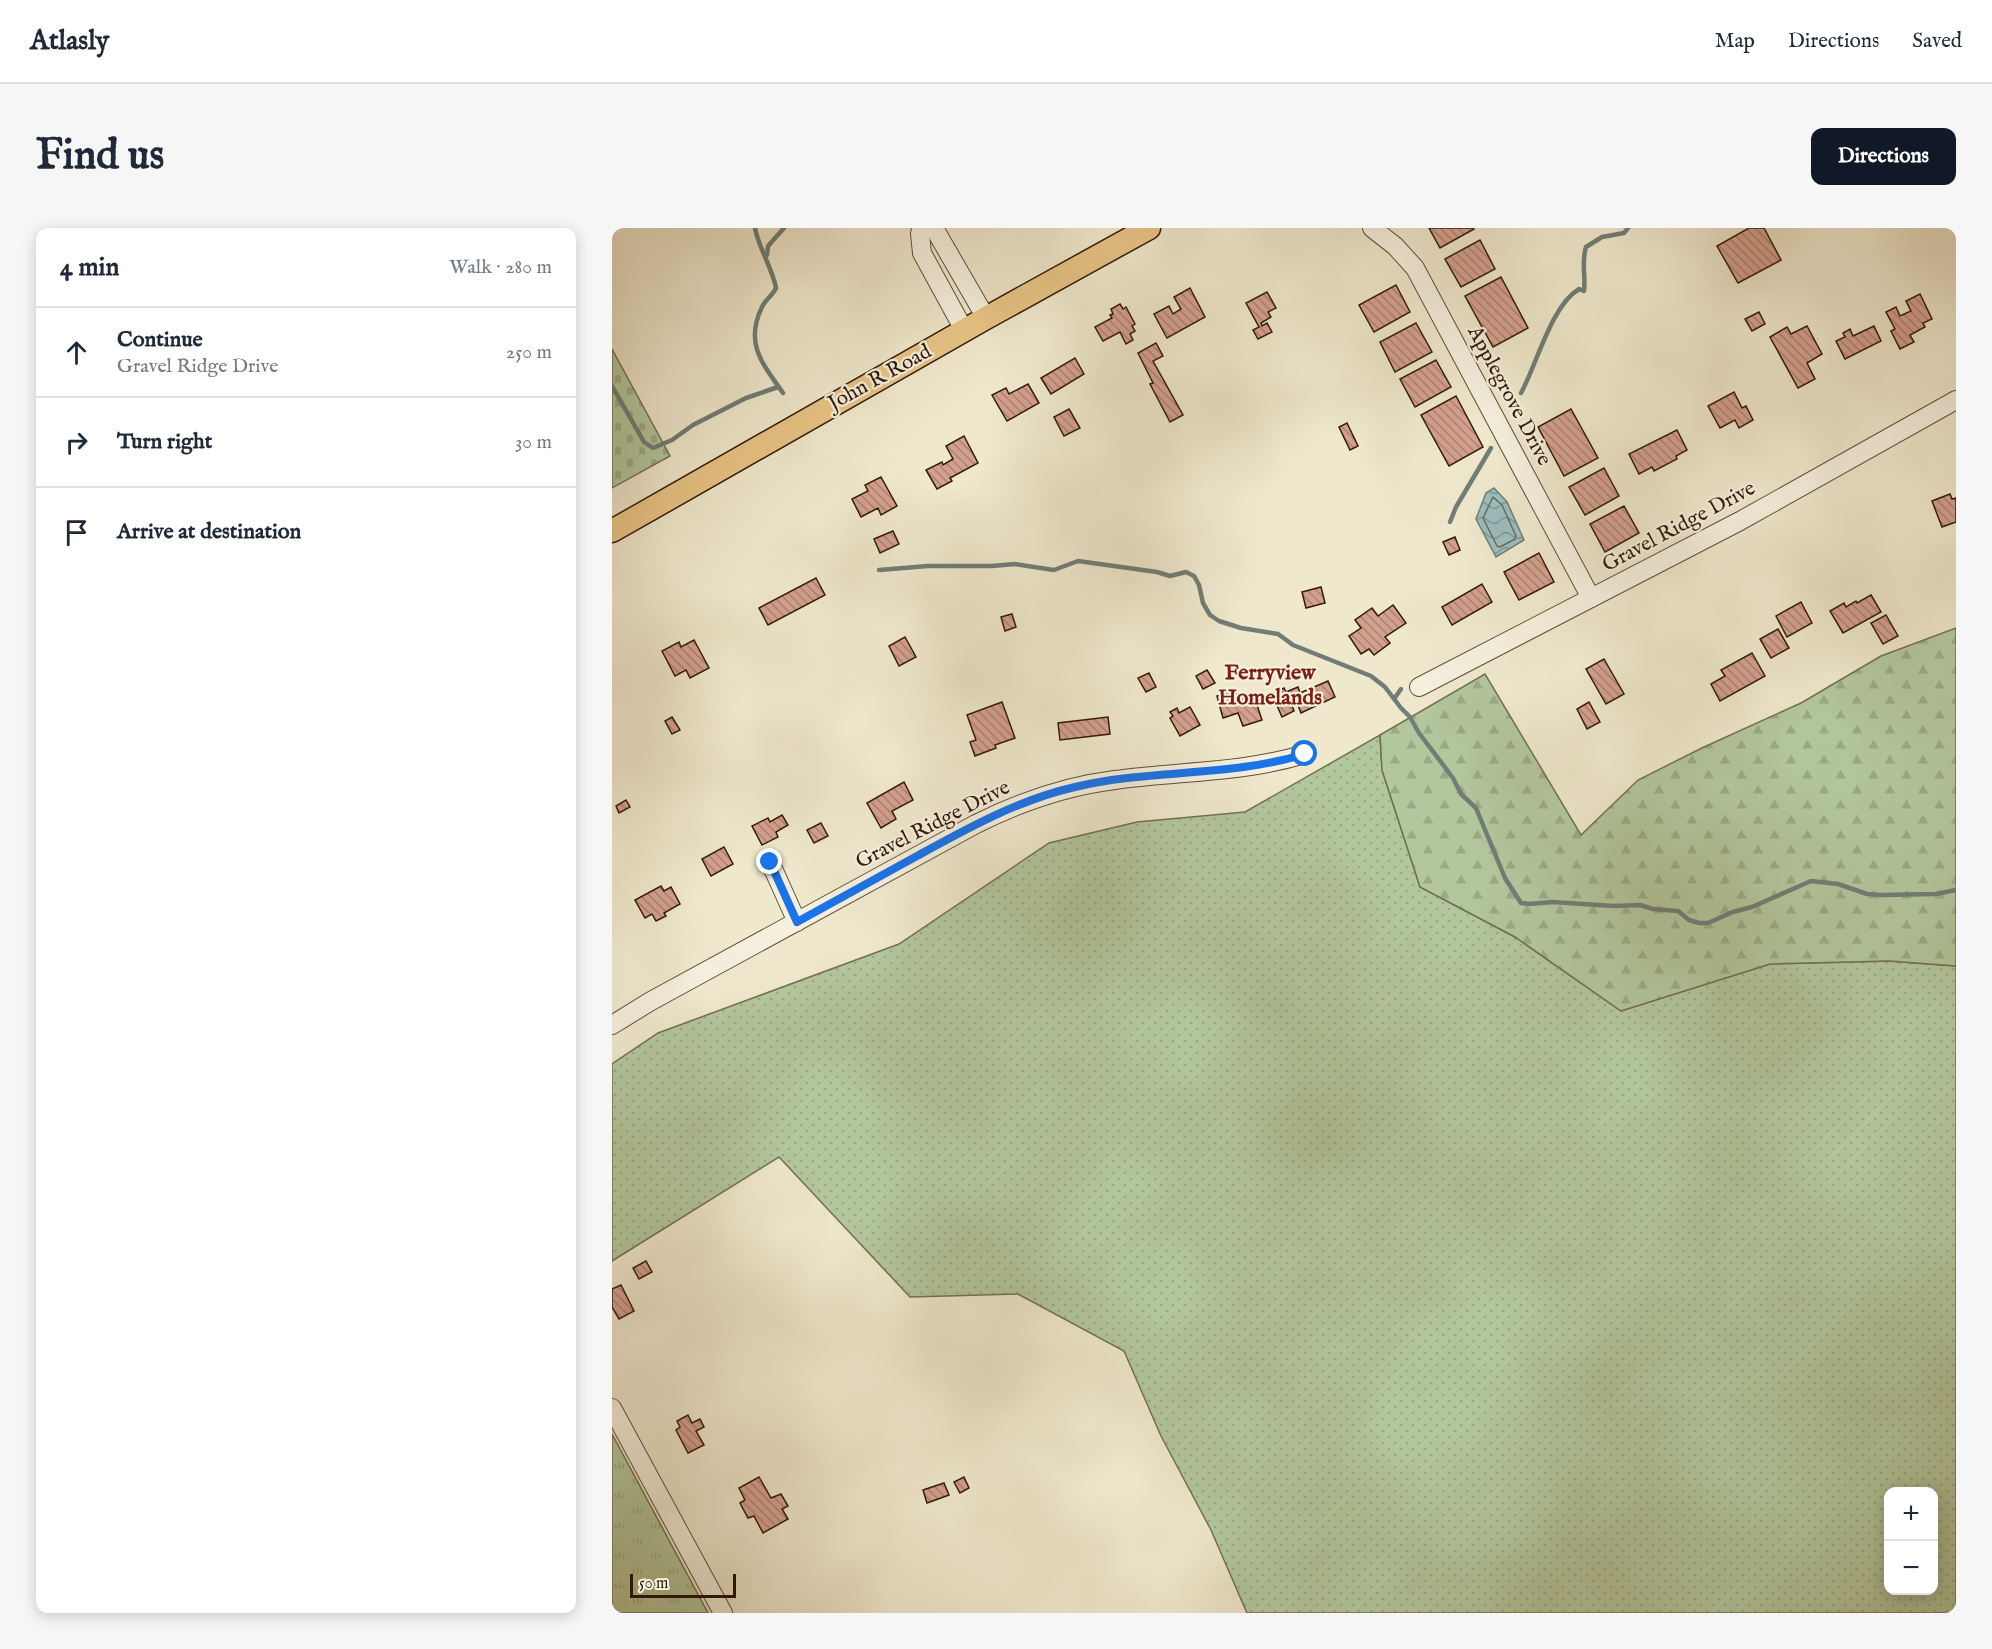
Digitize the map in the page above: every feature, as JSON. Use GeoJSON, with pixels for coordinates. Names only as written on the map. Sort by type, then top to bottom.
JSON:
{"type":"FeatureCollection","features":[{"type":"Feature","properties":{"kind":"main road","name":"John R Road"},"geometry":{"type":"LineString","coordinates":[[612,531],[964,330],[1149,228]]}},
{"type":"Feature","properties":{"kind":"street"},"geometry":{"type":"LineString","coordinates":[[921,228],[922,253],[964,330]]}},
{"type":"Feature","properties":{"kind":"street"},"geometry":{"type":"LineString","coordinates":[[934,228],[986,318]]}},
{"type":"Feature","properties":{"kind":"street","name":"Applegrove Drive"},"geometry":{"type":"LineString","coordinates":[[1372,228],[1395,246],[1415,268],[1591,598]]}},
{"type":"Feature","properties":{"kind":"street","name":"Gravel Ridge Drive"},"geometry":{"type":"LineString","coordinates":[[1419,687],[1740,521],[1956,400]]}},
{"type":"Feature","properties":{"kind":"street","name":"Gravel Ridge Drive"},"geometry":{"type":"LineString","coordinates":[[612,1025],[976,824],[1030,800],[1077,786],[1261,765],[1305,754]]}},
{"type":"Feature","properties":{"kind":"street"},"geometry":{"type":"LineString","coordinates":[[770,862],[797,922]]}},
{"type":"Feature","properties":{"kind":"street"},"geometry":{"type":"LineString","coordinates":[[612,1408],[723,1613]]}},
{"type":"Feature","properties":{"kind":"green space"},"geometry":{"type":"Polygon","coordinates":[[[612,349],[670,456],[612,488],[612,349]]]}},
{"type":"Feature","properties":{"kind":"green space"},"geometry":{"type":"Polygon","coordinates":[[[1956,628],[1956,966],[1889,961],[1770,964],[1621,1011],[1515,937],[1420,887],[1382,770],[1380,735],[1485,674],[1581,835],[1638,780],[1801,703],[1881,656],[1956,628]]]}},
{"type":"Feature","properties":{"kind":"green space"},"geometry":{"type":"Polygon","coordinates":[[[1380,735],[1382,770],[1420,887],[1515,937],[1621,1011],[1770,964],[1889,961],[1956,966],[1956,1613],[1247,1613],[1211,1530],[1161,1436],[1124,1351],[1018,1294],[910,1297],[779,1157],[612,1261],[612,1064],[658,1033],[899,944],[1049,843],[1137,822],[1245,812],[1380,735]]]}},
{"type":"Feature","properties":{"kind":"green space"},"geometry":{"type":"Polygon","coordinates":[[[612,1434],[708,1613],[612,1613],[612,1434]]]}},
{"type":"Feature","properties":{"kind":"water"},"geometry":{"type":"Polygon","coordinates":[[[1494,488],[1507,502],[1524,540],[1496,557],[1476,519],[1486,493],[1494,488]]]}},
{"type":"Feature","properties":{"kind":"building"},"geometry":{"type":"Polygon","coordinates":[[[1429,228],[1473,228],[1474,229],[1440,248],[1429,228]]]}},
{"type":"Feature","properties":{"kind":"building"},"geometry":{"type":"Polygon","coordinates":[[[1749,228],[1764,228],[1781,260],[1738,283],[1717,246],[1749,228]]]}},
{"type":"Feature","properties":{"kind":"building"},"geometry":{"type":"Polygon","coordinates":[[[1480,240],[1495,269],[1461,287],[1445,259],[1480,240]]]}},
{"type":"Feature","properties":{"kind":"building"},"geometry":{"type":"Polygon","coordinates":[[[1501,277],[1528,328],[1493,347],[1465,296],[1501,277]]]}},
{"type":"Feature","properties":{"kind":"building"},"geometry":{"type":"Polygon","coordinates":[[[1396,285],[1410,312],[1374,332],[1359,305],[1396,285]]]}},
{"type":"Feature","properties":{"kind":"building"},"geometry":{"type":"Polygon","coordinates":[[[1190,288],[1205,317],[1167,338],[1154,314],[1169,306],[1173,314],[1181,309],[1174,297],[1190,288]]]}},
{"type":"Feature","properties":{"kind":"building"},"geometry":{"type":"Polygon","coordinates":[[[1267,292],[1276,308],[1268,312],[1271,317],[1261,323],[1262,326],[1267,323],[1272,332],[1258,339],[1253,330],[1259,327],[1246,303],[1267,292]]]}},
{"type":"Feature","properties":{"kind":"building"},"geometry":{"type":"Polygon","coordinates":[[[1920,294],[1932,319],[1923,323],[1925,327],[1910,335],[1914,342],[1900,349],[1891,331],[1895,329],[1886,312],[1896,307],[1900,316],[1911,311],[1906,301],[1920,294]]]}},
{"type":"Feature","properties":{"kind":"building"},"geometry":{"type":"Polygon","coordinates":[[[1120,304],[1123,309],[1126,307],[1135,324],[1132,326],[1135,331],[1130,334],[1133,340],[1126,344],[1120,332],[1103,341],[1095,327],[1112,318],[1111,309],[1120,304]]]}},
{"type":"Feature","properties":{"kind":"building"},"geometry":{"type":"Polygon","coordinates":[[[1759,312],[1765,324],[1752,331],[1745,319],[1759,312]]]}},
{"type":"Feature","properties":{"kind":"building"},"geometry":{"type":"Polygon","coordinates":[[[1416,323],[1432,352],[1395,372],[1380,342],[1416,323]]]}},
{"type":"Feature","properties":{"kind":"building"},"geometry":{"type":"Polygon","coordinates":[[[1807,326],[1822,354],[1807,363],[1815,379],[1798,388],[1770,337],[1787,327],[1791,334],[1807,326]]]}},
{"type":"Feature","properties":{"kind":"building"},"geometry":{"type":"Polygon","coordinates":[[[1874,326],[1881,341],[1845,359],[1836,341],[1845,337],[1843,333],[1850,329],[1853,336],[1874,326]]]}},
{"type":"Feature","properties":{"kind":"building"},"geometry":{"type":"Polygon","coordinates":[[[1156,343],[1163,356],[1153,361],[1183,415],[1170,422],[1150,384],[1153,383],[1138,353],[1156,343]]]}},
{"type":"Feature","properties":{"kind":"building"},"geometry":{"type":"Polygon","coordinates":[[[1075,358],[1084,374],[1051,394],[1041,378],[1075,358]]]}},
{"type":"Feature","properties":{"kind":"building"},"geometry":{"type":"Polygon","coordinates":[[[1436,360],[1451,387],[1415,407],[1400,379],[1436,360]]]}},
{"type":"Feature","properties":{"kind":"building"},"geometry":{"type":"Polygon","coordinates":[[[1028,384],[1039,403],[1007,421],[992,395],[1006,388],[1009,394],[1028,384]]]}},
{"type":"Feature","properties":{"kind":"building"},"geometry":{"type":"Polygon","coordinates":[[[1734,392],[1742,408],[1746,406],[1753,420],[1739,428],[1735,420],[1720,428],[1708,406],[1734,392]]]}},
{"type":"Feature","properties":{"kind":"building"},"geometry":{"type":"Polygon","coordinates":[[[1456,396],[1483,447],[1449,466],[1421,415],[1456,396]]]}},
{"type":"Feature","properties":{"kind":"building"},"geometry":{"type":"Polygon","coordinates":[[[1069,409],[1080,428],[1064,436],[1054,417],[1069,409]]]}},
{"type":"Feature","properties":{"kind":"building"},"geometry":{"type":"Polygon","coordinates":[[[1571,409],[1598,458],[1564,476],[1538,427],[1571,409]]]}},
{"type":"Feature","properties":{"kind":"building"},"geometry":{"type":"Polygon","coordinates":[[[1347,423],[1358,446],[1350,450],[1339,427],[1347,423]]]}},
{"type":"Feature","properties":{"kind":"building"},"geometry":{"type":"Polygon","coordinates":[[[1677,430],[1687,450],[1676,456],[1677,459],[1654,471],[1652,467],[1639,474],[1629,454],[1677,430]]]}},
{"type":"Feature","properties":{"kind":"building"},"geometry":{"type":"Polygon","coordinates":[[[964,436],[978,463],[950,478],[952,481],[937,489],[926,470],[953,459],[946,446],[964,436]]]}},
{"type":"Feature","properties":{"kind":"building"},"geometry":{"type":"Polygon","coordinates":[[[1604,468],[1619,496],[1585,515],[1569,487],[1604,468]]]}},
{"type":"Feature","properties":{"kind":"building"},"geometry":{"type":"Polygon","coordinates":[[[881,477],[897,506],[881,515],[878,508],[861,517],[852,499],[868,491],[865,485],[881,477]]]}},
{"type":"Feature","properties":{"kind":"building"},"geometry":{"type":"Polygon","coordinates":[[[1950,494],[1952,499],[1956,498],[1956,522],[1942,527],[1932,501],[1950,494]]]}},
{"type":"Feature","properties":{"kind":"building"},"geometry":{"type":"Polygon","coordinates":[[[1624,506],[1639,533],[1605,552],[1590,524],[1624,506]]]}},
{"type":"Feature","properties":{"kind":"building"},"geometry":{"type":"Polygon","coordinates":[[[893,531],[899,544],[880,553],[874,539],[893,531]]]}},
{"type":"Feature","properties":{"kind":"building"},"geometry":{"type":"Polygon","coordinates":[[[1455,537],[1460,550],[1449,555],[1443,542],[1455,537]]]}},
{"type":"Feature","properties":{"kind":"building"},"geometry":{"type":"Polygon","coordinates":[[[1539,553],[1554,582],[1519,600],[1504,572],[1539,553]]]}},
{"type":"Feature","properties":{"kind":"building"},"geometry":{"type":"Polygon","coordinates":[[[816,578],[825,595],[768,625],[759,608],[816,578]]]}},
{"type":"Feature","properties":{"kind":"building"},"geometry":{"type":"Polygon","coordinates":[[[1482,584],[1492,602],[1452,625],[1442,607],[1482,584]]]}},
{"type":"Feature","properties":{"kind":"building"},"geometry":{"type":"Polygon","coordinates":[[[1321,587],[1325,603],[1306,608],[1302,592],[1321,587]]]}},
{"type":"Feature","properties":{"kind":"building"},"geometry":{"type":"Polygon","coordinates":[[[1871,595],[1881,612],[1843,633],[1830,611],[1844,603],[1846,607],[1856,601],[1857,603],[1871,595]]]}},
{"type":"Feature","properties":{"kind":"building"},"geometry":{"type":"Polygon","coordinates":[[[1801,602],[1812,623],[1787,637],[1776,616],[1801,602]]]}},
{"type":"Feature","properties":{"kind":"building"},"geometry":{"type":"Polygon","coordinates":[[[1393,605],[1406,623],[1385,637],[1390,643],[1374,655],[1369,649],[1361,654],[1349,636],[1361,628],[1355,620],[1372,608],[1378,616],[1393,605]]]}},
{"type":"Feature","properties":{"kind":"building"},"geometry":{"type":"Polygon","coordinates":[[[1012,614],[1016,627],[1005,631],[1001,617],[1012,614]]]}},
{"type":"Feature","properties":{"kind":"building"},"geometry":{"type":"Polygon","coordinates":[[[1886,615],[1898,636],[1883,644],[1871,623],[1886,615]]]}},
{"type":"Feature","properties":{"kind":"building"},"geometry":{"type":"Polygon","coordinates":[[[1778,629],[1789,648],[1771,658],[1760,639],[1778,629]]]}},
{"type":"Feature","properties":{"kind":"building"},"geometry":{"type":"Polygon","coordinates":[[[905,637],[916,657],[899,666],[889,646],[905,637]]]}},
{"type":"Feature","properties":{"kind":"building"},"geometry":{"type":"Polygon","coordinates":[[[694,640],[709,668],[690,678],[686,670],[675,676],[662,651],[679,642],[681,647],[694,640]]]}},
{"type":"Feature","properties":{"kind":"building"},"geometry":{"type":"Polygon","coordinates":[[[1752,653],[1765,676],[1720,701],[1711,684],[1725,676],[1721,670],[1752,653]]]}},
{"type":"Feature","properties":{"kind":"building"},"geometry":{"type":"Polygon","coordinates":[[[1604,659],[1624,694],[1606,704],[1586,669],[1604,659]]]}},
{"type":"Feature","properties":{"kind":"building"},"geometry":{"type":"Polygon","coordinates":[[[1207,670],[1215,683],[1203,689],[1196,676],[1207,670]]]}},
{"type":"Feature","properties":{"kind":"building"},"geometry":{"type":"Polygon","coordinates":[[[1149,673],[1156,687],[1146,692],[1138,678],[1149,673]]]}},
{"type":"Feature","properties":{"kind":"building"},"geometry":{"type":"Polygon","coordinates":[[[1328,681],[1335,697],[1301,713],[1295,698],[1290,700],[1294,711],[1282,717],[1272,694],[1284,688],[1286,692],[1298,687],[1300,693],[1328,681]]]}},
{"type":"Feature","properties":{"kind":"building"},"geometry":{"type":"Polygon","coordinates":[[[1235,691],[1238,700],[1243,698],[1245,705],[1256,702],[1262,720],[1243,726],[1238,713],[1223,718],[1217,696],[1235,691]]]}},
{"type":"Feature","properties":{"kind":"building"},"geometry":{"type":"Polygon","coordinates":[[[1002,702],[1015,738],[995,745],[996,748],[975,756],[970,742],[976,740],[967,715],[1002,702]]]}},
{"type":"Feature","properties":{"kind":"building"},"geometry":{"type":"Polygon","coordinates":[[[1589,702],[1600,722],[1587,729],[1577,709],[1589,702]]]}},
{"type":"Feature","properties":{"kind":"building"},"geometry":{"type":"Polygon","coordinates":[[[1190,707],[1200,725],[1180,736],[1170,718],[1173,716],[1170,712],[1177,708],[1179,713],[1190,707]]]}},
{"type":"Feature","properties":{"kind":"building"},"geometry":{"type":"Polygon","coordinates":[[[672,717],[680,730],[672,734],[665,721],[672,717]]]}},
{"type":"Feature","properties":{"kind":"building"},"geometry":{"type":"Polygon","coordinates":[[[1108,717],[1110,734],[1060,740],[1058,723],[1108,717]]]}},
{"type":"Feature","properties":{"kind":"building"},"geometry":{"type":"Polygon","coordinates":[[[904,782],[913,800],[892,811],[896,819],[881,828],[867,803],[904,782]]]}},
{"type":"Feature","properties":{"kind":"building"},"geometry":{"type":"Polygon","coordinates":[[[626,800],[630,807],[619,813],[616,806],[626,800]]]}},
{"type":"Feature","properties":{"kind":"building"},"geometry":{"type":"Polygon","coordinates":[[[782,815],[788,825],[776,832],[778,837],[762,845],[752,826],[768,818],[770,822],[782,815]]]}},
{"type":"Feature","properties":{"kind":"building"},"geometry":{"type":"Polygon","coordinates":[[[821,823],[828,836],[814,843],[807,830],[821,823]]]}},
{"type":"Feature","properties":{"kind":"building"},"geometry":{"type":"Polygon","coordinates":[[[724,847],[733,864],[711,876],[702,859],[724,847]]]}},
{"type":"Feature","properties":{"kind":"building"},"geometry":{"type":"Polygon","coordinates":[[[661,886],[664,891],[671,887],[680,904],[664,913],[666,916],[656,921],[652,914],[645,918],[635,900],[661,886]]]}},
{"type":"Feature","properties":{"kind":"building"},"geometry":{"type":"Polygon","coordinates":[[[646,1261],[652,1272],[639,1279],[633,1268],[646,1261]]]}},
{"type":"Feature","properties":{"kind":"building"},"geometry":{"type":"Polygon","coordinates":[[[621,1285],[634,1311],[619,1319],[612,1307],[612,1289],[621,1285]]]}},
{"type":"Feature","properties":{"kind":"building"},"geometry":{"type":"Polygon","coordinates":[[[688,1415],[692,1423],[700,1419],[704,1427],[696,1431],[704,1445],[688,1453],[676,1430],[680,1427],[677,1421],[688,1415]]]}},
{"type":"Feature","properties":{"kind":"building"},"geometry":{"type":"Polygon","coordinates":[[[759,1477],[771,1498],[781,1494],[788,1506],[782,1509],[788,1519],[763,1533],[754,1516],[748,1518],[740,1503],[745,1500],[739,1488],[759,1477]]]}},
{"type":"Feature","properties":{"kind":"building"},"geometry":{"type":"Polygon","coordinates":[[[964,1477],[969,1488],[960,1493],[954,1482],[964,1477]]]}},
{"type":"Feature","properties":{"kind":"building"},"geometry":{"type":"Polygon","coordinates":[[[944,1483],[949,1495],[927,1503],[923,1490],[944,1483]]]}},
{"type":"Feature","properties":{"kind":"waterway"},"geometry":{"type":"LineString","coordinates":[[755,228],[776,288],[763,304],[757,320],[755,343],[763,363],[783,393]]}},
{"type":"Feature","properties":{"kind":"waterway"},"geometry":{"type":"LineString","coordinates":[[767,255],[768,246],[784,228]]}},
{"type":"Feature","properties":{"kind":"waterway"},"geometry":{"type":"LineString","coordinates":[[1521,393],[1560,308],[1579,289],[1584,291],[1586,247],[1602,237],[1624,233],[1628,228]]}},
{"type":"Feature","properties":{"kind":"waterway"},"geometry":{"type":"LineString","coordinates":[[612,386],[644,442],[653,448],[672,440],[693,425],[746,398],[778,387]]}},
{"type":"Feature","properties":{"kind":"waterway"},"geometry":{"type":"LineString","coordinates":[[1450,522],[1456,507],[1491,448]]}},
{"type":"Feature","properties":{"kind":"waterway"},"geometry":{"type":"LineString","coordinates":[[879,570],[928,566],[1015,564],[1054,570],[1078,561],[1157,572],[1170,576],[1186,572],[1194,576],[1199,585],[1203,603],[1210,615],[1219,621],[1241,628],[1278,634],[1293,645],[1371,676],[1385,687],[1410,717],[1419,733],[1453,778],[1461,794],[1476,808],[1505,878],[1521,903],[1640,905],[1653,909],[1678,911],[1689,920],[1708,923],[1811,881],[1838,884],[1867,894],[1881,895],[1936,894],[1956,890]]}},
{"type":"Feature","properties":{"kind":"waterway"},"geometry":{"type":"LineString","coordinates":[[1394,699],[1401,689]]}},
{"type":"Feature","properties":{"kind":"district","name":"Ferryview Homelands"},"geometry":{"type":"Point","coordinates":[1270,686]}},
{"type":"Feature","properties":{"kind":"route"},"geometry":{"type":"LineString","coordinates":[[770,862],[797,922],[976,824],[1008,808],[1054,792],[1114,780],[1243,768],[1305,754]]}}]}
